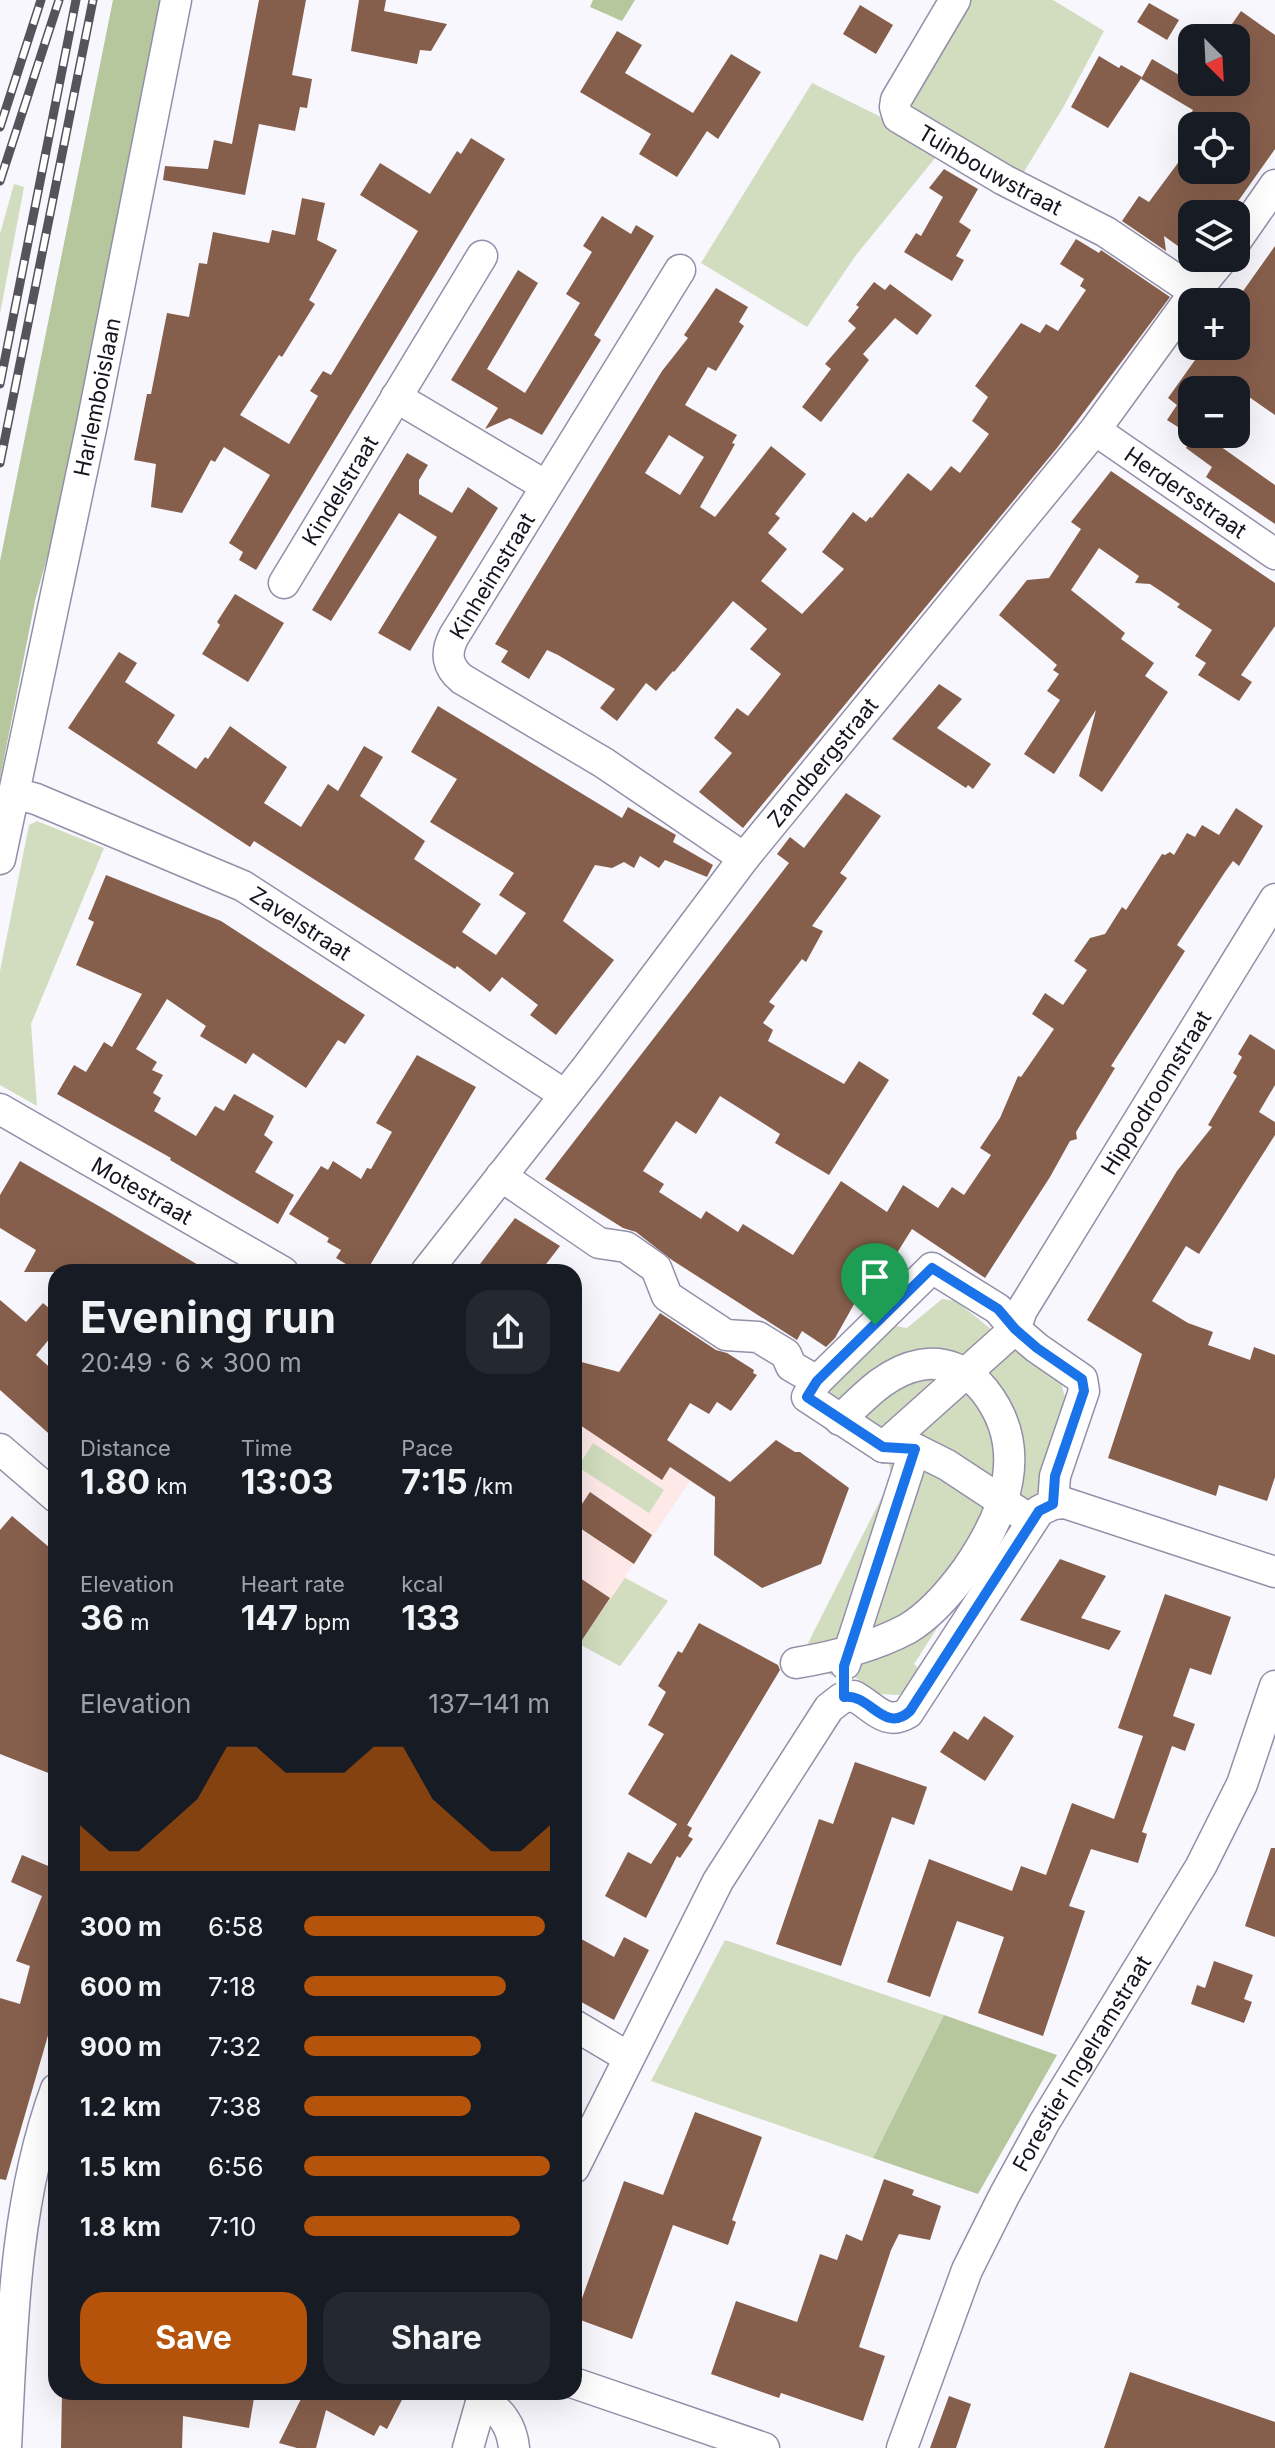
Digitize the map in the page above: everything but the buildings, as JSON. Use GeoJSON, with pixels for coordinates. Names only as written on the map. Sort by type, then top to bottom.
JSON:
{"type":"FeatureCollection","features":[{"type":"Feature","properties":{"kind":"street","name":"Harlemboislaan"},"geometry":{"type":"LineString","coordinates":[[0,859],[92,424],[176,0]]}},
{"type":"Feature","properties":{"kind":"street","name":"Tuinbouwstraat"},"geometry":{"type":"LineString","coordinates":[[955,0],[896,100],[898,117],[1004,180],[1106,232],[1189,288]]}},
{"type":"Feature","properties":{"kind":"street"},"geometry":{"type":"LineString","coordinates":[[1250,221],[1275,185]]}},
{"type":"Feature","properties":{"kind":"street","name":"Kindelstraat"},"geometry":{"type":"LineString","coordinates":[[284,583],[482,256]]}},
{"type":"Feature","properties":{"kind":"street","name":"Kinheimstraat"},"geometry":{"type":"LineString","coordinates":[[680,270],[454,636],[447,654],[450,666],[462,679],[604,763],[744,858]]}},
{"type":"Feature","properties":{"kind":"street","name":"Zandbergstraat"},"geometry":{"type":"LineString","coordinates":[[1198,288],[1211,272]]}},
{"type":"Feature","properties":{"kind":"street","name":"Zandbergstraat"},"geometry":{"type":"LineString","coordinates":[[432,1264],[744,858],[1095,430],[1178,315]]}},
{"type":"Feature","properties":{"kind":"street"},"geometry":{"type":"LineString","coordinates":[[396,397],[546,486]]}},
{"type":"Feature","properties":{"kind":"street","name":"Herdersstraat"},"geometry":{"type":"LineString","coordinates":[[1095,430],[1275,554]]}},
{"type":"Feature","properties":{"kind":"street","name":"Zavelstraat"},"geometry":{"type":"LineString","coordinates":[[14,793],[36,799],[243,886],[565,1095]]}},
{"type":"Feature","properties":{"kind":"street","name":"Hippodroomstraat"},"geometry":{"type":"LineString","coordinates":[[1015,1329],[1022,1310],[1275,899]]}},
{"type":"Feature","properties":{"kind":"street","name":"Motestraat"},"geometry":{"type":"LineString","coordinates":[[0,1109],[269,1264]]}},
{"type":"Feature","properties":{"kind":"street"},"geometry":{"type":"LineString","coordinates":[[501,1176],[599,1243],[626,1247],[656,1268],[667,1296],[726,1335],[758,1337],[786,1354],[791,1366],[817,1381]]}},
{"type":"Feature","properties":{"kind":"street"},"geometry":{"type":"LineString","coordinates":[[582,2152],[718,1881],[826,1712],[844,1697],[858,1697],[886,1718],[897,1718],[908,1713],[1043,1512],[1084,1391],[1082,1379],[1037,1348],[998,1309],[932,1268],[817,1381],[807,1397],[883,1447],[915,1449],[947,1465],[1003,1503],[1043,1512],[1065,1503],[1275,1572]]}},
{"type":"Feature","properties":{"kind":"street"},"geometry":{"type":"LineString","coordinates":[[883,1447],[1015,1329]]}},
{"type":"Feature","properties":{"kind":"street"},"geometry":{"type":"LineString","coordinates":[[796,1663],[847,1652],[907,1628],[950,1592],[981,1548],[1003,1503],[1009,1469],[1005,1429],[985,1391],[965,1371],[937,1364],[901,1371],[870,1392],[840,1420]]}},
{"type":"Feature","properties":{"kind":"street"},"geometry":{"type":"LineString","coordinates":[[0,1449],[48,1490]]}},
{"type":"Feature","properties":{"kind":"street"},"geometry":{"type":"LineString","coordinates":[[844,1697],[843,1675],[847,1652],[915,1449]]}},
{"type":"Feature","properties":{"kind":"street","name":"Forestier Ingelramstraat"},"geometry":{"type":"LineString","coordinates":[[902,2448],[967,2270],[1044,2123],[1201,1866],[1242,1784],[1275,1686]]}},
{"type":"Feature","properties":{"kind":"street"},"geometry":{"type":"LineString","coordinates":[[582,2030],[628,2057]]}},
{"type":"Feature","properties":{"kind":"street"},"geometry":{"type":"LineString","coordinates":[[6,2448],[12,2320],[20,2244],[48,2119]]}},
{"type":"Feature","properties":{"kind":"street"},"geometry":{"type":"LineString","coordinates":[[582,2386],[764,2448]]}},
{"type":"Feature","properties":{"kind":"street"},"geometry":{"type":"LineString","coordinates":[[468,2448],[481,2400]]}},
{"type":"Feature","properties":{"kind":"street"},"geometry":{"type":"LineString","coordinates":[[486,2400],[503,2416],[513,2436],[514,2448]]}},
{"type":"Feature","properties":{"kind":"shaded area"},"geometry":{"type":"Polygon","coordinates":[[[582,1409],[690,1481],[625,1577],[668,1601],[620,1666],[582,1645],[582,1409]]]}},
{"type":"Feature","properties":{"kind":"green space"},"geometry":{"type":"Polygon","coordinates":[[[113,0],[170,0],[68,482],[35,601],[0,779],[0,561],[113,0]]]}},
{"type":"Feature","properties":{"kind":"green space"},"geometry":{"type":"Polygon","coordinates":[[[593,0],[635,0],[622,21],[590,7],[593,0]]]}},
{"type":"Feature","properties":{"kind":"green space"},"geometry":{"type":"Polygon","coordinates":[[[962,0],[1053,0],[1104,31],[1064,106],[1019,180],[906,113],[962,0]]]}},
{"type":"Feature","properties":{"kind":"green space"},"geometry":{"type":"Polygon","coordinates":[[[812,83],[877,115],[940,152],[856,255],[807,327],[701,263],[812,83]]]}},
{"type":"Feature","properties":{"kind":"green space"},"geometry":{"type":"Polygon","coordinates":[[[14,184],[24,187],[0,314],[0,234],[14,184]]]}},
{"type":"Feature","properties":{"kind":"green space"},"geometry":{"type":"Polygon","coordinates":[[[37,821],[104,848],[31,1024],[37,1106],[0,1085],[0,971],[29,825],[37,821]]]}},
{"type":"Feature","properties":{"kind":"green space"},"geometry":{"type":"Polygon","coordinates":[[[942,1299],[956,1301],[1060,1380],[1066,1400],[1047,1493],[987,1569],[979,1563],[914,1664],[923,1672],[917,1680],[899,1695],[879,1694],[852,1675],[831,1675],[801,1657],[892,1477],[886,1453],[801,1399],[890,1325],[907,1328],[942,1299]]]}},
{"type":"Feature","properties":{"kind":"green space"},"geometry":{"type":"Polygon","coordinates":[[[593,1443],[664,1490],[649,1513],[582,1470],[582,1461],[593,1443]]]}},
{"type":"Feature","properties":{"kind":"green space"},"geometry":{"type":"Polygon","coordinates":[[[625,1578],[668,1601],[620,1666],[582,1646],[582,1640],[625,1578]]]}},
{"type":"Feature","properties":{"kind":"green space"},"geometry":{"type":"Polygon","coordinates":[[[725,1940],[944,2015],[873,2158],[651,2081],[725,1940]]]}},
{"type":"Feature","properties":{"kind":"green space"},"geometry":{"type":"Polygon","coordinates":[[[944,2015],[1057,2055],[978,2194],[873,2158],[944,2015]]]}},
{"type":"Feature","properties":{"kind":"railway"},"geometry":{"type":"LineString","coordinates":[[0,127],[41,0]]}},
{"type":"Feature","properties":{"kind":"railway"},"geometry":{"type":"LineString","coordinates":[[0,181],[59,0]]}},
{"type":"Feature","properties":{"kind":"railway"},"geometry":{"type":"LineString","coordinates":[[0,384],[76,0]]}},
{"type":"Feature","properties":{"kind":"railway"},"geometry":{"type":"LineString","coordinates":[[0,463],[93,0]]}},
{"type":"Feature","properties":{"kind":"route"},"geometry":{"type":"LineString","coordinates":[[932,1268],[998,1309],[1037,1348],[1082,1379],[1084,1391],[1055,1476],[1053,1504],[1039,1511],[910,1711],[894,1719],[886,1718],[858,1697],[844,1697],[844,1666],[915,1449],[883,1447],[807,1397],[817,1381],[875,1325],[932,1268]]}}]}
